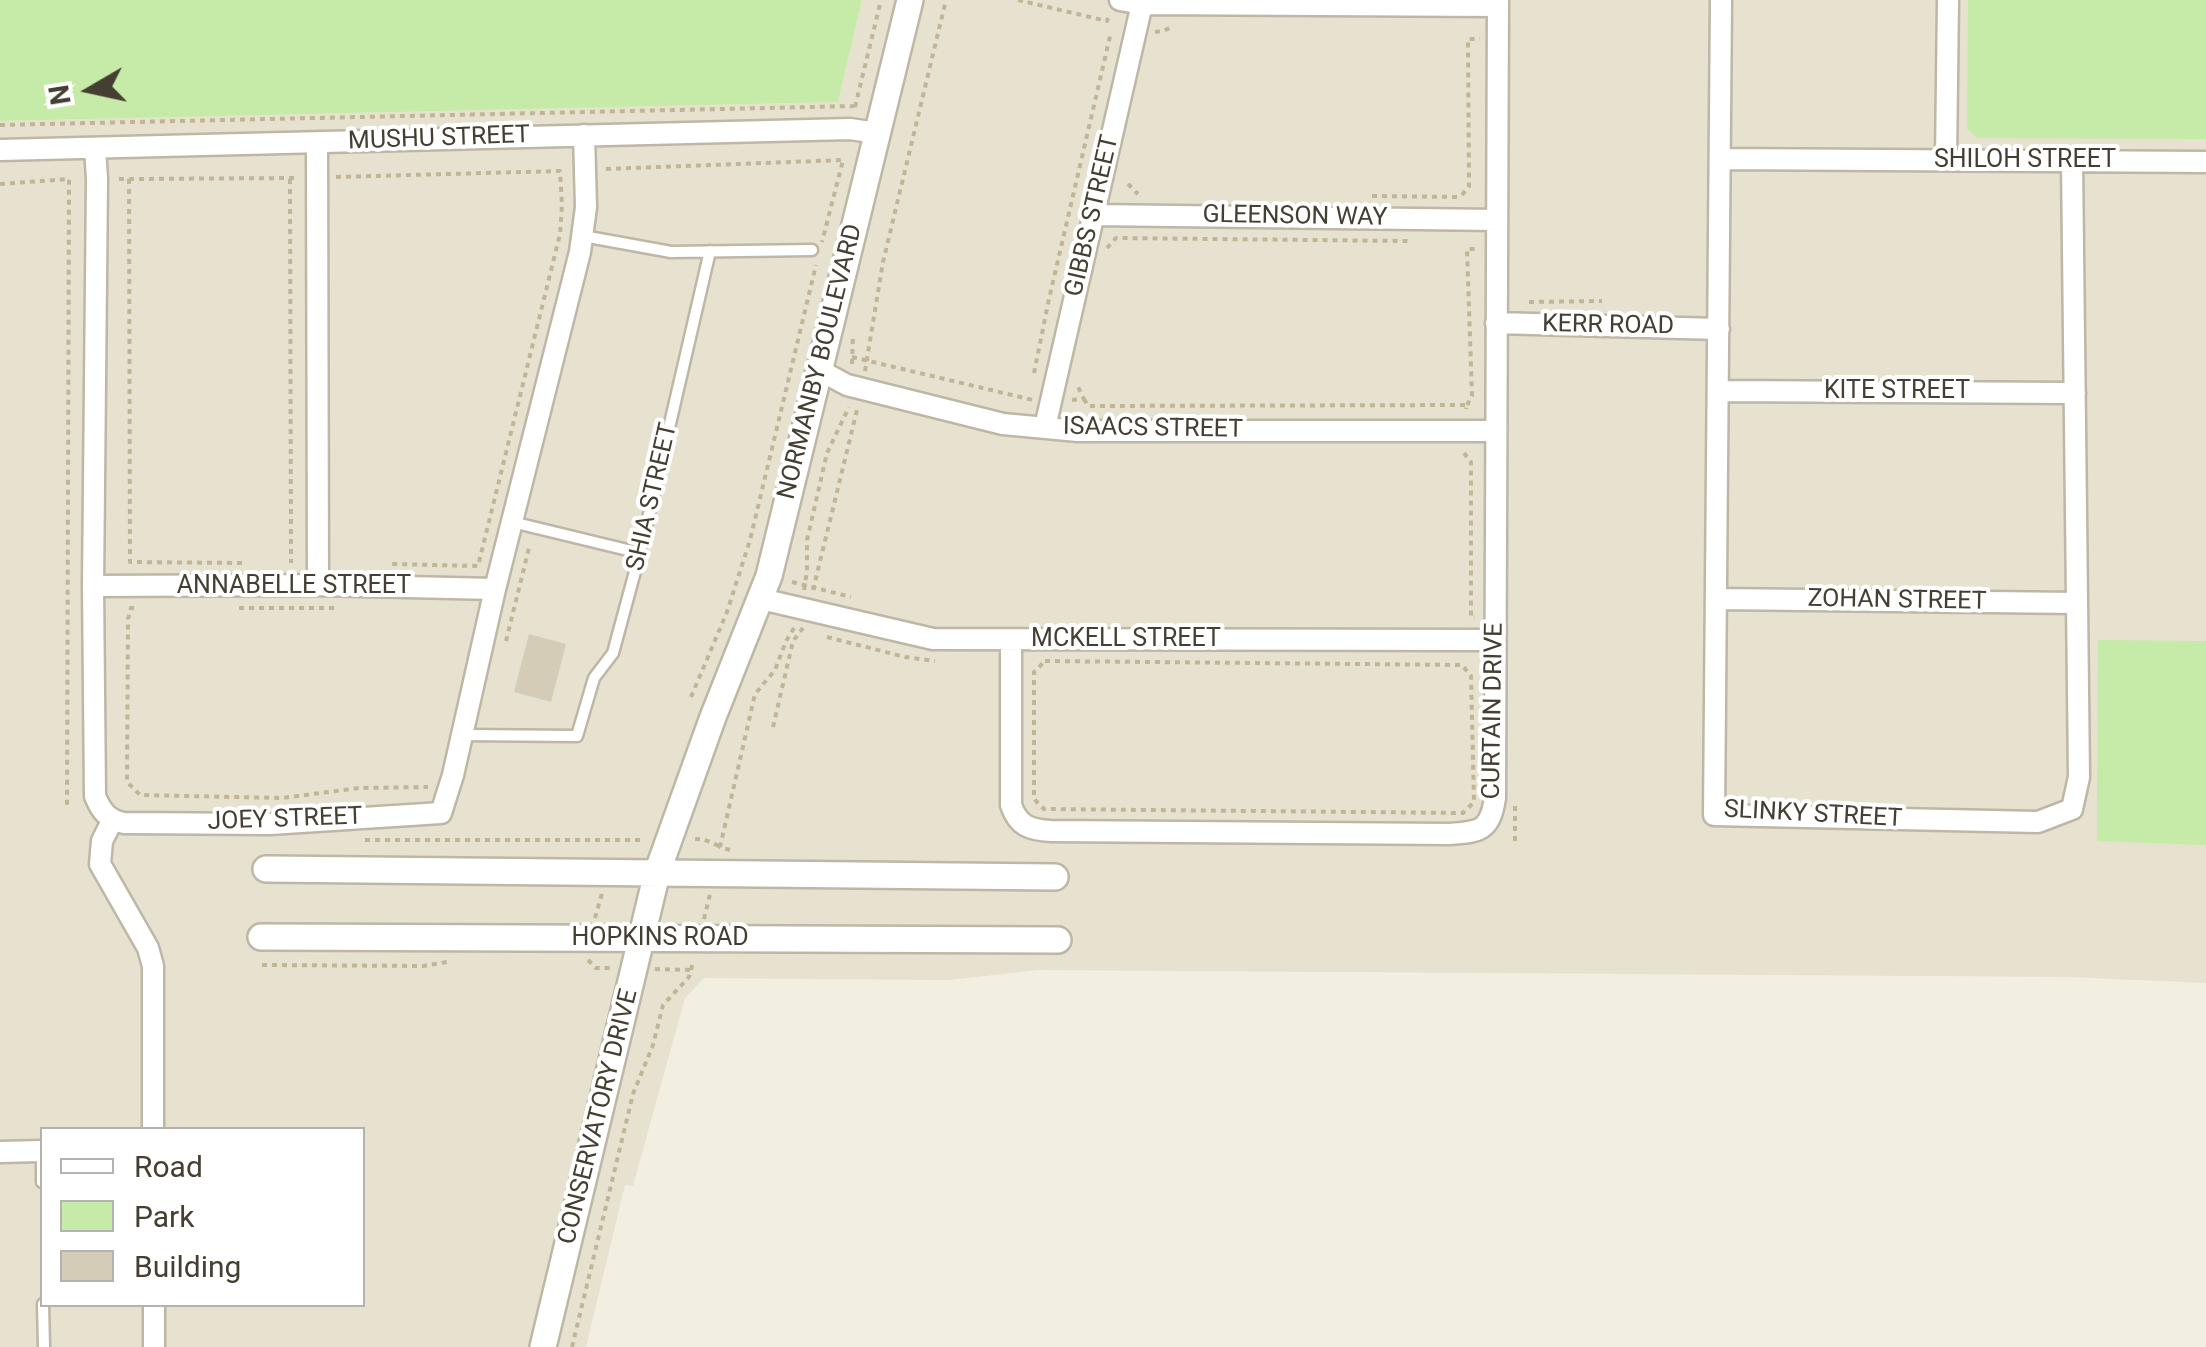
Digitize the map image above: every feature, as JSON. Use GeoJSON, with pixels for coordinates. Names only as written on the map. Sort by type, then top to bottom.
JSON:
{"type":"FeatureCollection","features":[{"type":"Feature","properties":{"kind":"street","name":"NORMANBY BOULEVARD"},"geometry":{"type":"LineString","coordinates":[[712,718],[761,598],[777,545],[910,0]]}},
{"type":"Feature","properties":{"kind":"street","name":"SLINKY STREET"},"geometry":{"type":"LineString","coordinates":[[1721,0],[1714,815],[2038,822],[2072,809],[2078,777],[2072,161]]}},
{"type":"Feature","properties":{"kind":"street"},"geometry":{"type":"LineString","coordinates":[[1946,160],[1948,0]]}},
{"type":"Feature","properties":{"kind":"street"},"geometry":{"type":"LineString","coordinates":[[1115,5],[1498,3]]}},
{"type":"Feature","properties":{"kind":"street","name":"CURTAIN DRIVE"},"geometry":{"type":"LineString","coordinates":[[1011,805],[1020,823],[1051,831],[1449,834],[1484,828],[1489,820],[1495,798],[1498,3]]}},
{"type":"Feature","properties":{"kind":"street","name":"GIBBS STREET"},"geometry":{"type":"LineString","coordinates":[[1045,427],[1142,4]]}},
{"type":"Feature","properties":{"kind":"street","name":"MUSHU STREET"},"geometry":{"type":"LineString","coordinates":[[0,150],[850,129],[877,133]]}},
{"type":"Feature","properties":{"kind":"street","name":"JOEY STREET"},"geometry":{"type":"LineString","coordinates":[[112,820],[270,824],[441,813],[582,236],[586,206],[584,135]]}},
{"type":"Feature","properties":{"kind":"street"},"geometry":{"type":"LineString","coordinates":[[318,143],[318,585]]}},
{"type":"Feature","properties":{"kind":"street"},"geometry":{"type":"LineString","coordinates":[[95,148],[95,796],[112,820],[102,842],[100,864],[148,948],[153,966],[154,1127]]}},
{"type":"Feature","properties":{"kind":"street","name":"SHILOH STREET"},"geometry":{"type":"LineString","coordinates":[[1720,158],[2206,162]]}},
{"type":"Feature","properties":{"kind":"street","name":"GLEENSON WAY"},"geometry":{"type":"LineString","coordinates":[[1093,215],[1497,220]]}},
{"type":"Feature","properties":{"kind":"street","name":"KERR ROAD"},"geometry":{"type":"LineString","coordinates":[[1496,324],[1719,329]]}},
{"type":"Feature","properties":{"kind":"street","name":"ISAACS STREET"},"geometry":{"type":"LineString","coordinates":[[820,370],[847,385],[1003,424],[1078,431],[1464,446],[1496,431]]}},
{"type":"Feature","properties":{"kind":"street","name":"KITE STREET"},"geometry":{"type":"LineString","coordinates":[[1719,391],[2075,393]]}},
{"type":"Feature","properties":{"kind":"street","name":"ANNABELLE STREET"},"geometry":{"type":"LineString","coordinates":[[94,586],[494,589]]}},
{"type":"Feature","properties":{"kind":"street","name":"MCKELL STREET"},"geometry":{"type":"LineString","coordinates":[[761,598],[933,639],[1495,640]]}},
{"type":"Feature","properties":{"kind":"street","name":"ZOHAN STREET"},"geometry":{"type":"LineString","coordinates":[[1716,599],[2077,603]]}},
{"type":"Feature","properties":{"kind":"street"},"geometry":{"type":"LineString","coordinates":[[1011,640],[1011,805]]}},
{"type":"Feature","properties":{"kind":"street","name":"CONSERVATORY DRIVE"},"geometry":{"type":"LineString","coordinates":[[543,1347],[657,873],[712,718]]}},
{"type":"Feature","properties":{"kind":"street"},"geometry":{"type":"LineString","coordinates":[[266,869],[1055,877]]}},
{"type":"Feature","properties":{"kind":"street","name":"HOPKINS ROAD"},"geometry":{"type":"LineString","coordinates":[[261,937],[1058,940]]}},
{"type":"Feature","properties":{"kind":"street"},"geometry":{"type":"LineString","coordinates":[[0,1152],[40,1151]]}},
{"type":"Feature","properties":{"kind":"street"},"geometry":{"type":"LineString","coordinates":[[154,1307],[154,1347]]}},
{"type":"Feature","properties":{"kind":"lane"},"geometry":{"type":"LineString","coordinates":[[582,236],[671,252],[817,251]]}},
{"type":"Feature","properties":{"kind":"lane","name":"SHIA STREET"},"geometry":{"type":"LineString","coordinates":[[462,735],[577,736],[594,678],[613,653],[710,251]]}},
{"type":"Feature","properties":{"kind":"lane"},"geometry":{"type":"LineString","coordinates":[[512,522],[640,553]]}},
{"type":"Feature","properties":{"kind":"lane"},"geometry":{"type":"LineString","coordinates":[[44,1307],[44,1347]]}},
{"type":"Feature","properties":{"kind":"path"},"geometry":{"type":"LineString","coordinates":[[850,129],[881,0]]}},
{"type":"Feature","properties":{"kind":"path"},"geometry":{"type":"LineString","coordinates":[[946,0],[883,262],[868,361],[1029,400],[1084,400]]}},
{"type":"Feature","properties":{"kind":"path"},"geometry":{"type":"LineString","coordinates":[[1018,0],[1107,22]]}},
{"type":"Feature","properties":{"kind":"path"},"geometry":{"type":"LineString","coordinates":[[1032,384],[1111,32],[1107,22],[1115,5]]}},
{"type":"Feature","properties":{"kind":"path"},"geometry":{"type":"LineString","coordinates":[[1111,32],[1163,32],[1173,26]]}},
{"type":"Feature","properties":{"kind":"path"},"geometry":{"type":"LineString","coordinates":[[1467,249],[1463,242],[1461,197],[1470,186],[1468,39],[1498,39]]}},
{"type":"Feature","properties":{"kind":"path"},"geometry":{"type":"LineString","coordinates":[[0,125],[856,106]]}},
{"type":"Feature","properties":{"kind":"path"},"geometry":{"type":"LineString","coordinates":[[605,169],[842,160],[750,540],[727,612],[690,696]]}},
{"type":"Feature","properties":{"kind":"path"},"geometry":{"type":"LineString","coordinates":[[290,178],[291,563]]}},
{"type":"Feature","properties":{"kind":"path"},"geometry":{"type":"LineString","coordinates":[[0,184],[70,179],[67,807]]}},
{"type":"Feature","properties":{"kind":"path"},"geometry":{"type":"LineString","coordinates":[[1105,249],[1116,238],[1425,242]]}},
{"type":"Feature","properties":{"kind":"path"},"geometry":{"type":"LineString","coordinates":[[1467,290],[1472,396],[1466,405],[1464,446],[1471,462],[1471,617],[1495,618]]}},
{"type":"Feature","properties":{"kind":"path"},"geometry":{"type":"LineString","coordinates":[[1519,302],[1602,300]]}},
{"type":"Feature","properties":{"kind":"path"},"geometry":{"type":"LineString","coordinates":[[773,727],[793,641],[802,631],[807,540],[828,453],[850,403],[847,385],[854,358],[853,332]]}},
{"type":"Feature","properties":{"kind":"path"},"geometry":{"type":"LineString","coordinates":[[1080,367],[1076,386],[1088,406],[1466,405]]}},
{"type":"Feature","properties":{"kind":"path"},"geometry":{"type":"LineString","coordinates":[[742,854],[720,847],[755,694],[776,670],[814,587],[858,405]]}},
{"type":"Feature","properties":{"kind":"path"},"geometry":{"type":"LineString","coordinates":[[814,587],[864,600]]}},
{"type":"Feature","properties":{"kind":"path"},"geometry":{"type":"LineString","coordinates":[[150,608],[131,608],[128,619],[127,782],[140,795],[282,798],[359,788],[426,788],[440,776]]}},
{"type":"Feature","properties":{"kind":"path"},"geometry":{"type":"LineString","coordinates":[[230,608],[350,608]]}},
{"type":"Feature","properties":{"kind":"path"},"geometry":{"type":"LineString","coordinates":[[819,635],[904,657],[943,661]]}},
{"type":"Feature","properties":{"kind":"path"},"geometry":{"type":"LineString","coordinates":[[1062,662],[1063,640]]}},
{"type":"Feature","properties":{"kind":"path"},"geometry":{"type":"LineString","coordinates":[[1046,661],[1462,665],[1471,676],[1474,802],[1462,813],[1044,809],[1034,799],[1034,672],[1046,661]]}},
{"type":"Feature","properties":{"kind":"path"},"geometry":{"type":"LineString","coordinates":[[1011,805],[1025,805],[1034,799]]}},
{"type":"Feature","properties":{"kind":"path"},"geometry":{"type":"LineString","coordinates":[[1516,808],[1516,846]]}},
{"type":"Feature","properties":{"kind":"path"},"geometry":{"type":"LineString","coordinates":[[365,840],[614,840]]}},
{"type":"Feature","properties":{"kind":"path"},"geometry":{"type":"LineString","coordinates":[[572,1347],[633,1094],[654,1045],[663,1005],[689,978],[691,970]]}},
{"type":"Feature","properties":{"kind":"shaded area"},"geometry":{"type":"Polygon","coordinates":[[[862,0],[2206,0],[2206,983],[2069,977],[1039,970],[950,980],[704,978],[685,998],[633,1186],[625,1185],[586,1347],[0,1347],[0,121],[838,102],[862,0]]]}},
{"type":"Feature","properties":{"kind":"green space"},"geometry":{"type":"Polygon","coordinates":[[[0,0],[862,0],[838,102],[0,121],[0,0]]]}},
{"type":"Feature","properties":{"kind":"green space"},"geometry":{"type":"Polygon","coordinates":[[[1968,0],[2206,0],[2206,139],[1977,138],[1967,129],[1968,0]]]}},
{"type":"Feature","properties":{"kind":"green space"},"geometry":{"type":"Polygon","coordinates":[[[2098,640],[2206,641],[2206,845],[2097,841],[2098,640]]]}},
{"type":"Feature","properties":{"kind":"building"},"geometry":{"type":"Polygon","coordinates":[[[529,634],[566,644],[551,702],[514,692],[529,634]]]}}]}
